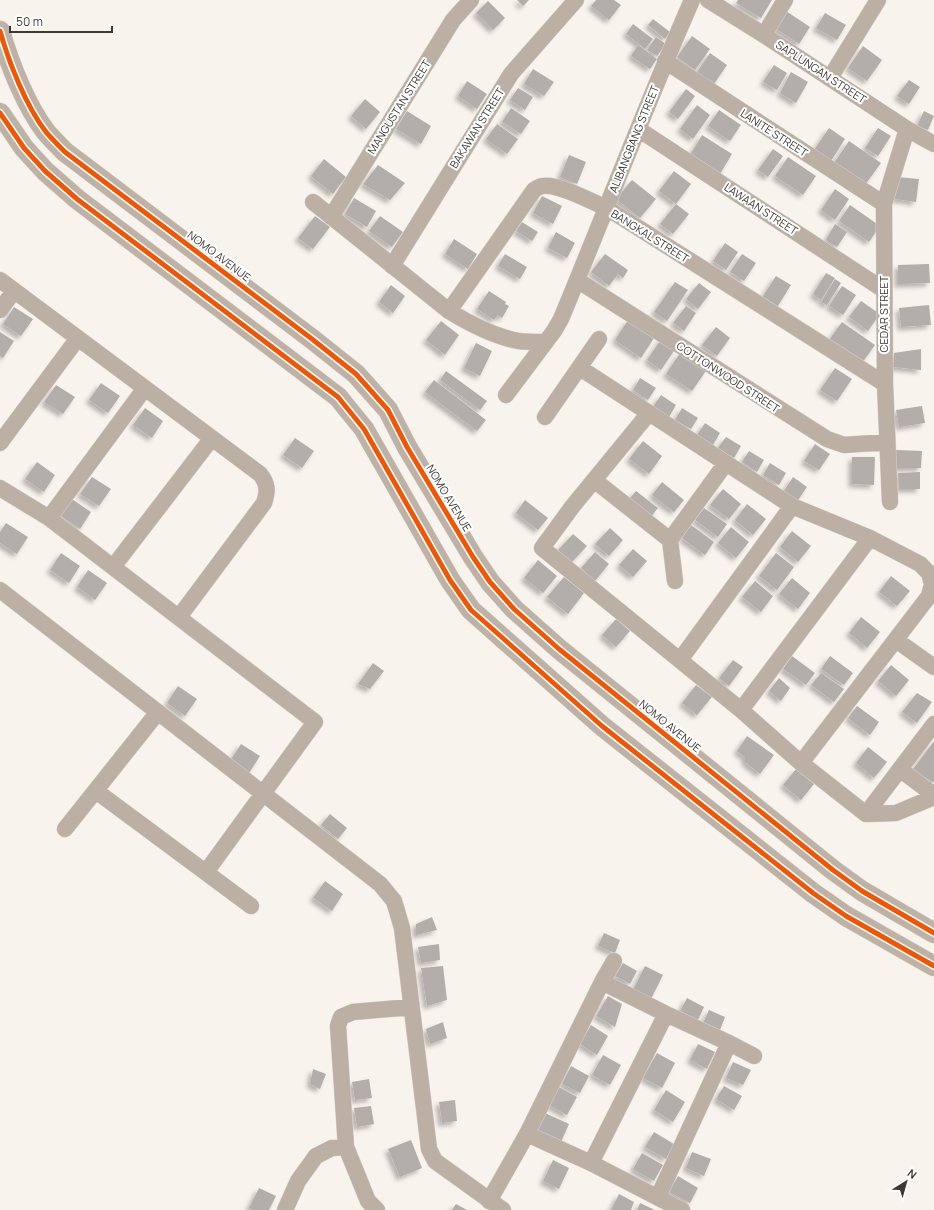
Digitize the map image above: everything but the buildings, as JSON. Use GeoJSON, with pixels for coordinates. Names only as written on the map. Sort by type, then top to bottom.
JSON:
{"type":"FeatureCollection","features":[{"type":"Feature","properties":{"kind":"main road","name":"NOMO AVENUE"},"geometry":{"type":"LineString","coordinates":[[0,31],[13,70],[25,97],[46,131],[65,152],[356,374],[388,410],[407,447],[473,557],[490,582],[514,609],[559,649],[833,870],[868,895],[934,933]]}},
{"type":"Feature","properties":{"kind":"main road"},"geometry":{"type":"LineString","coordinates":[[0,113],[24,148],[45,171],[72,194],[338,397],[364,428],[450,580],[471,610],[602,726],[813,893],[846,916],[934,966]]}},
{"type":"Feature","properties":{"kind":"street","name":"MANGUSTAN STREET"},"geometry":{"type":"LineString","coordinates":[[331,217],[453,20],[471,0]]}},
{"type":"Feature","properties":{"kind":"street","name":"BAKAWAN STREET"},"geometry":{"type":"LineString","coordinates":[[392,266],[511,74],[576,0]]}},
{"type":"Feature","properties":{"kind":"street","name":"ALIBANGBANG STREET"},"geometry":{"type":"LineString","coordinates":[[506,395],[554,331],[561,319],[665,61],[692,0]]}},
{"type":"Feature","properties":{"kind":"street","name":"SAPLUNGAN STREET"},"geometry":{"type":"LineString","coordinates":[[708,0],[907,129],[934,144]]}},
{"type":"Feature","properties":{"kind":"street"},"geometry":{"type":"LineString","coordinates":[[764,35],[785,0]]}},
{"type":"Feature","properties":{"kind":"street"},"geometry":{"type":"LineString","coordinates":[[830,78],[878,0]]}},
{"type":"Feature","properties":{"kind":"street","name":"LANITE STREET"},"geometry":{"type":"LineString","coordinates":[[665,61],[884,204]]}},
{"type":"Feature","properties":{"kind":"street","name":"LAWAAN STREET"},"geometry":{"type":"LineString","coordinates":[[638,129],[884,290]]}},
{"type":"Feature","properties":{"kind":"street","name":"CEDAR STREET"},"geometry":{"type":"LineString","coordinates":[[890,502],[885,384],[884,204],[907,129]]}},
{"type":"Feature","properties":{"kind":"street","name":"BANGKAL STREET"},"geometry":{"type":"LineString","coordinates":[[449,311],[534,190],[541,186],[559,187],[607,208],[885,384]]}},
{"type":"Feature","properties":{"kind":"street"},"geometry":{"type":"LineString","coordinates":[[313,202],[449,311],[473,325],[497,335],[518,341],[546,342]]}},
{"type":"Feature","properties":{"kind":"street"},"geometry":{"type":"LineString","coordinates":[[0,280],[260,474],[265,480],[268,487],[264,503],[179,617]]}},
{"type":"Feature","properties":{"kind":"street","name":"COTTONWOOD STREET"},"geometry":{"type":"LineString","coordinates":[[577,280],[827,439],[844,445],[887,442]]}},
{"type":"Feature","properties":{"kind":"street"},"geometry":{"type":"LineString","coordinates":[[0,310],[14,291]]}},
{"type":"Feature","properties":{"kind":"street"},"geometry":{"type":"LineString","coordinates":[[0,443],[78,338]]}},
{"type":"Feature","properties":{"kind":"street"},"geometry":{"type":"LineString","coordinates":[[545,417],[599,339]]}},
{"type":"Feature","properties":{"kind":"street"},"geometry":{"type":"LineString","coordinates":[[580,368],[792,506],[870,538],[920,564],[929,573],[932,584],[929,596],[801,763]]}},
{"type":"Feature","properties":{"kind":"street"},"geometry":{"type":"LineString","coordinates":[[49,518],[145,388]]}},
{"type":"Feature","properties":{"kind":"street"},"geometry":{"type":"LineString","coordinates":[[649,413],[572,507],[542,548],[741,710],[801,763],[866,814],[896,813],[934,796],[901,770]]}},
{"type":"Feature","properties":{"kind":"street"},"geometry":{"type":"LineString","coordinates":[[113,567],[212,438]]}},
{"type":"Feature","properties":{"kind":"street"},"geometry":{"type":"LineString","coordinates":[[675,581],[670,540],[726,463]]}},
{"type":"Feature","properties":{"kind":"street"},"geometry":{"type":"LineString","coordinates":[[594,480],[670,540]]}},
{"type":"Feature","properties":{"kind":"street"},"geometry":{"type":"LineString","coordinates":[[0,488],[49,518],[315,722],[206,872]]}},
{"type":"Feature","properties":{"kind":"street"},"geometry":{"type":"LineString","coordinates":[[680,660],[792,506]]}},
{"type":"Feature","properties":{"kind":"street"},"geometry":{"type":"LineString","coordinates":[[741,710],[870,538]]}},
{"type":"Feature","properties":{"kind":"street"},"geometry":{"type":"LineString","coordinates":[[0,590],[380,884],[394,901],[402,928],[429,1149],[435,1161],[499,1208],[526,1134],[614,961]]}},
{"type":"Feature","properties":{"kind":"street"},"geometry":{"type":"LineString","coordinates":[[896,640],[934,666]]}},
{"type":"Feature","properties":{"kind":"street"},"geometry":{"type":"LineString","coordinates":[[65,829],[158,712]]}},
{"type":"Feature","properties":{"kind":"street"},"geometry":{"type":"LineString","coordinates":[[866,814],[901,770],[934,724]]}},
{"type":"Feature","properties":{"kind":"street"},"geometry":{"type":"LineString","coordinates":[[96,791],[251,906]]}},
{"type":"Feature","properties":{"kind":"street"},"geometry":{"type":"LineString","coordinates":[[602,982],[754,1056]]}},
{"type":"Feature","properties":{"kind":"street"},"geometry":{"type":"LineString","coordinates":[[370,1207],[346,1148],[338,1026],[341,1017],[353,1012],[411,1007]]}},
{"type":"Feature","properties":{"kind":"street"},"geometry":{"type":"LineString","coordinates":[[591,1163],[666,1014]]}},
{"type":"Feature","properties":{"kind":"street"},"geometry":{"type":"LineString","coordinates":[[658,1197],[729,1043]]}},
{"type":"Feature","properties":{"kind":"street"},"geometry":{"type":"LineString","coordinates":[[526,1134],[591,1163],[682,1210]]}},
{"type":"Feature","properties":{"kind":"street"},"geometry":{"type":"LineString","coordinates":[[285,1210],[298,1181],[316,1156],[332,1148],[346,1148]]}},
{"type":"Feature","properties":{"kind":"cycle path"},"geometry":{"type":"LineString","coordinates":[[0,31],[8,57],[25,97],[46,132],[65,152],[356,374],[388,410],[407,447],[473,557],[490,582],[514,609],[559,649],[833,870],[862,891],[934,933]]}},
{"type":"Feature","properties":{"kind":"cycle path"},"geometry":{"type":"LineString","coordinates":[[0,113],[24,148],[45,171],[77,199],[338,397],[364,429],[450,580],[471,610],[602,726],[813,893],[846,916],[934,966]]}}]}
